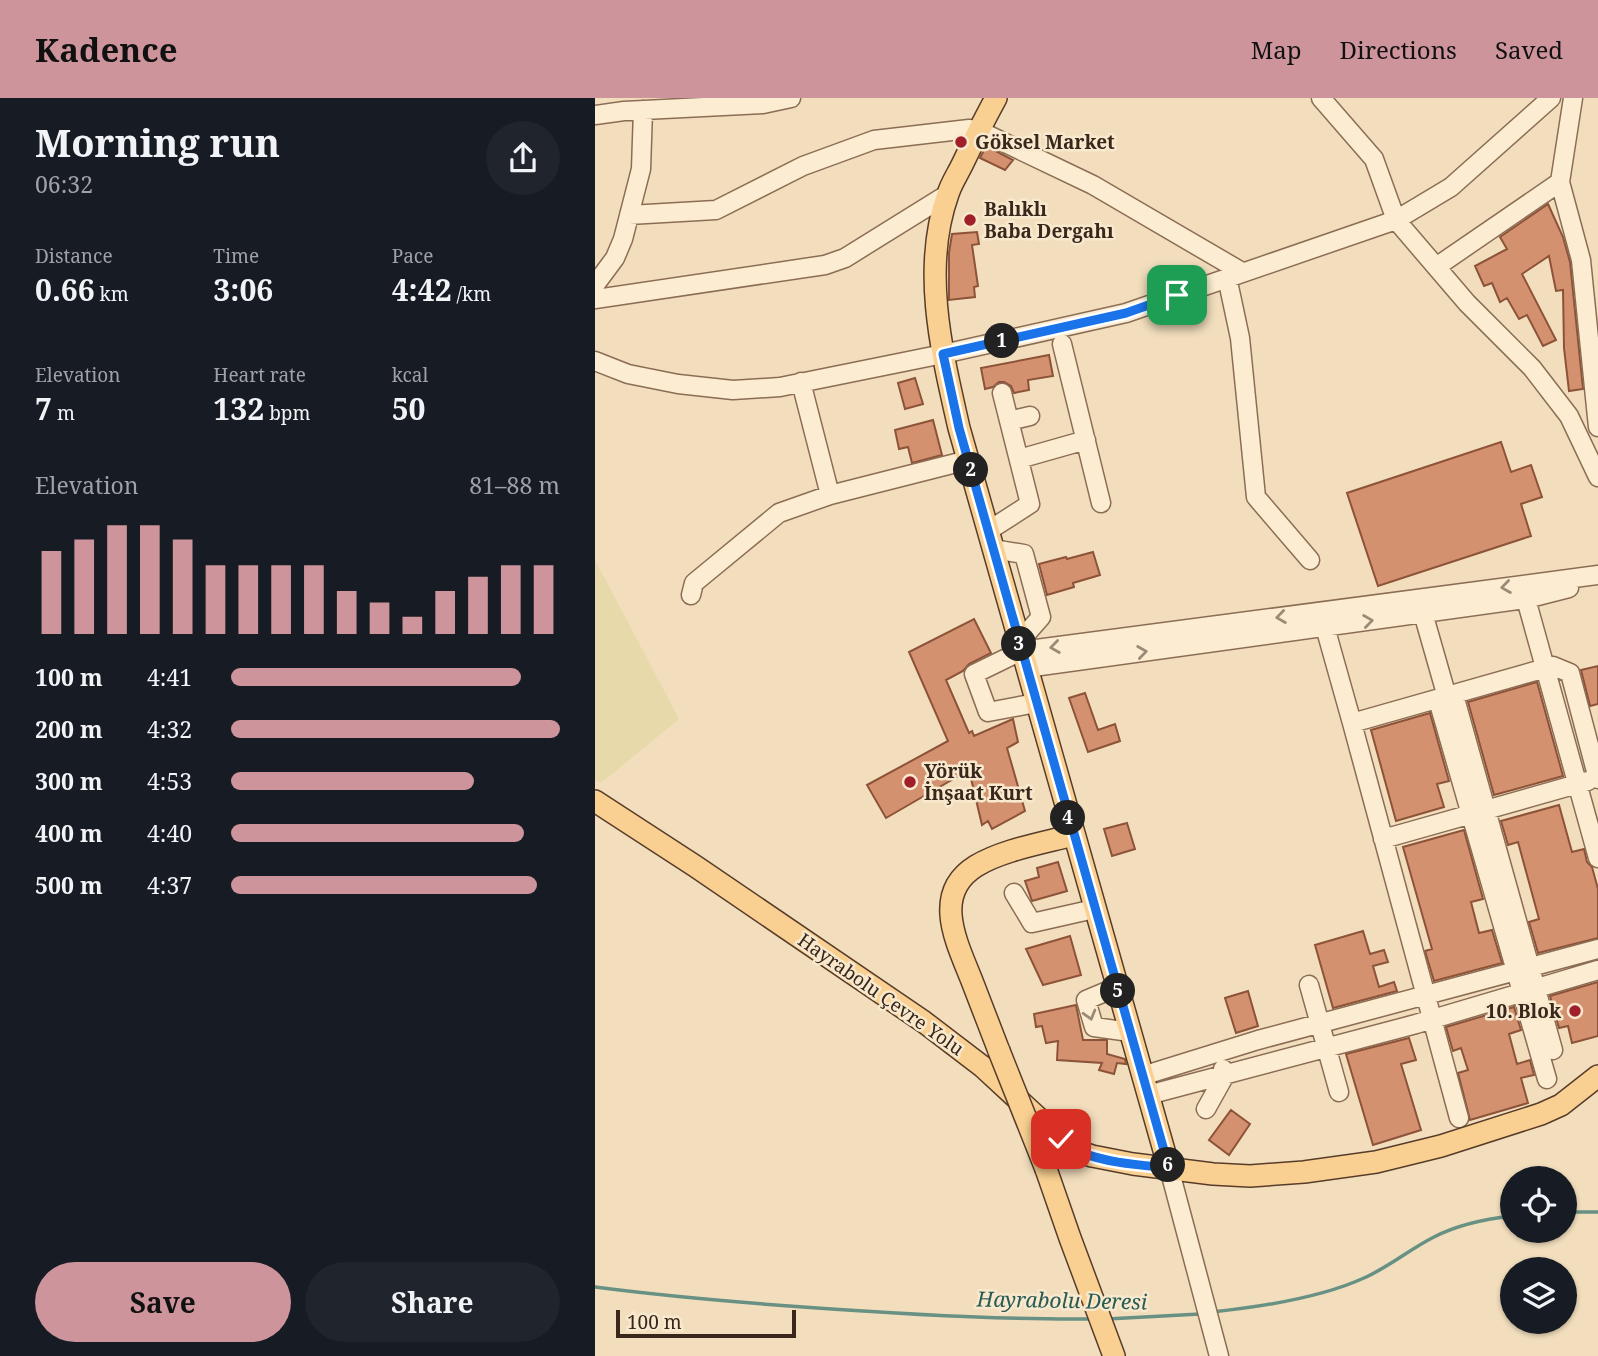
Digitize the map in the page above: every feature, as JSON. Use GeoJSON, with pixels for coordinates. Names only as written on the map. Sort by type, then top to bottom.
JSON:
{"type":"FeatureCollection","features":[{"type":"Feature","properties":{"kind":"main road"},"geometry":{"type":"LineString","coordinates":[[996,98],[948,194],[940,222],[936,255],[936,300],[943,354],[959,428],[990,540],[1169,1168]]}},
{"type":"Feature","properties":{"kind":"main road","name":"Hayrabolu Çevre Yolu"},"geometry":{"type":"LineString","coordinates":[[595,801],[924,1022],[983,1066],[1061,1139],[1077,1151],[1092,1156],[1213,1174],[1250,1175],[1304,1172],[1387,1160],[1480,1135],[1541,1114],[1561,1105],[1598,1076]]}},
{"type":"Feature","properties":{"kind":"main road"},"geometry":{"type":"LineString","coordinates":[[1073,835],[1002,854],[974,867],[962,876],[953,890],[951,922],[1114,1356]]}},
{"type":"Feature","properties":{"kind":"street"},"geometry":{"type":"LineString","coordinates":[[595,115],[624,104],[643,110],[677,103],[763,104],[791,98]]}},
{"type":"Feature","properties":{"kind":"street"},"geometry":{"type":"LineString","coordinates":[[1321,98],[1374,159],[1396,220],[1467,303],[1532,368],[1569,416],[1598,477]]}},
{"type":"Feature","properties":{"kind":"street"},"geometry":{"type":"LineString","coordinates":[[595,361],[628,374],[678,384],[733,390],[780,387],[1126,313],[1396,220],[1451,187],[1551,98]]}},
{"type":"Feature","properties":{"kind":"street"},"geometry":{"type":"LineString","coordinates":[[1573,98],[1560,182],[1581,260],[1598,426]]}},
{"type":"Feature","properties":{"kind":"street"},"geometry":{"type":"LineString","coordinates":[[595,285],[615,258],[623,239],[641,169],[643,110]]}},
{"type":"Feature","properties":{"kind":"street"},"geometry":{"type":"LineString","coordinates":[[629,215],[716,210],[803,166],[874,140],[968,129],[978,130],[1093,185],[1235,275]]}},
{"type":"Feature","properties":{"kind":"street"},"geometry":{"type":"LineString","coordinates":[[1436,267],[1560,182]]}},
{"type":"Feature","properties":{"kind":"street"},"geometry":{"type":"LineString","coordinates":[[595,299],[825,265],[845,258],[948,194]]}},
{"type":"Feature","properties":{"kind":"street"},"geometry":{"type":"LineString","coordinates":[[1235,275],[1256,497],[1310,560]]}},
{"type":"Feature","properties":{"kind":"street"},"geometry":{"type":"LineString","coordinates":[[1062,344],[1101,503]]}},
{"type":"Feature","properties":{"kind":"street"},"geometry":{"type":"LineString","coordinates":[[801,382],[829,495]]}},
{"type":"Feature","properties":{"kind":"street"},"geometry":{"type":"LineString","coordinates":[[990,540],[1030,504],[1002,393]]}},
{"type":"Feature","properties":{"kind":"street"},"geometry":{"type":"LineString","coordinates":[[1009,421],[1030,416]]}},
{"type":"Feature","properties":{"kind":"street"},"geometry":{"type":"LineString","coordinates":[[1019,459],[1086,440]]}},
{"type":"Feature","properties":{"kind":"street"},"geometry":{"type":"LineString","coordinates":[[691,595],[694,583],[779,513],[829,495],[968,460]]}},
{"type":"Feature","properties":{"kind":"street"},"geometry":{"type":"LineString","coordinates":[[1036,703],[988,712],[974,674],[1022,654],[1598,578]]}},
{"type":"Feature","properties":{"kind":"street"},"geometry":{"type":"LineString","coordinates":[[1022,654],[1325,627],[1526,599],[1598,578]]}},
{"type":"Feature","properties":{"kind":"street"},"geometry":{"type":"LineString","coordinates":[[1526,599],[1598,858]]}},
{"type":"Feature","properties":{"kind":"street"},"geometry":{"type":"LineString","coordinates":[[1423,613],[1529,991],[1547,1079]]}},
{"type":"Feature","properties":{"kind":"street"},"geometry":{"type":"LineString","coordinates":[[1325,627],[1459,1118]]}},
{"type":"Feature","properties":{"kind":"street"},"geometry":{"type":"LineString","coordinates":[[1352,723],[1553,667],[1570,673],[1598,778],[1383,839]]}},
{"type":"Feature","properties":{"kind":"street"},"geometry":{"type":"LineString","coordinates":[[1014,892],[1032,923],[1094,909]]}},
{"type":"Feature","properties":{"kind":"street"},"geometry":{"type":"LineString","coordinates":[[1145,1085],[1218,1052],[1598,949]]}},
{"type":"Feature","properties":{"kind":"street"},"geometry":{"type":"LineString","coordinates":[[1145,1085],[1225,1074],[1598,971]]}},
{"type":"Feature","properties":{"kind":"street"},"geometry":{"type":"LineString","coordinates":[[1309,985],[1339,1092]]}},
{"type":"Feature","properties":{"kind":"street"},"geometry":{"type":"LineString","coordinates":[[1117,987],[1086,1000],[1094,1027],[1130,1031]]}},
{"type":"Feature","properties":{"kind":"street"},"geometry":{"type":"LineString","coordinates":[[1529,991],[1553,1050]]}},
{"type":"Feature","properties":{"kind":"street"},"geometry":{"type":"LineString","coordinates":[[1206,1109],[1225,1074],[1218,1052]]}},
{"type":"Feature","properties":{"kind":"street"},"geometry":{"type":"LineString","coordinates":[[1169,1168],[1219,1356]]}},
{"type":"Feature","properties":{"kind":"shaded area"},"geometry":{"type":"Polygon","coordinates":[[[595,560],[679,719],[601,783],[595,779],[595,560]]]}},
{"type":"Feature","properties":{"kind":"building"},"geometry":{"type":"Polygon","coordinates":[[[986,146],[1013,160],[1005,170],[980,158],[986,146]]]}},
{"type":"Feature","properties":{"kind":"building"},"geometry":{"type":"Polygon","coordinates":[[[1548,204],[1563,237],[1570,262],[1583,389],[1569,391],[1564,348],[1563,290],[1556,291],[1549,256],[1522,274],[1556,340],[1543,346],[1527,315],[1519,319],[1507,298],[1500,302],[1492,283],[1484,286],[1475,266],[1507,249],[1500,237],[1548,204]]]}},
{"type":"Feature","properties":{"kind":"building"},"geometry":{"type":"Polygon","coordinates":[[[977,232],[979,244],[972,245],[978,286],[974,287],[975,297],[949,300],[949,253],[952,234],[977,232]]]}},
{"type":"Feature","properties":{"kind":"building"},"geometry":{"type":"Polygon","coordinates":[[[1049,355],[1053,376],[1028,380],[1029,390],[1014,393],[1011,386],[1004,382],[985,389],[981,368],[1049,355]]]}},
{"type":"Feature","properties":{"kind":"building"},"geometry":{"type":"Polygon","coordinates":[[[915,378],[923,404],[905,409],[898,383],[915,378]]]}},
{"type":"Feature","properties":{"kind":"building"},"geometry":{"type":"Polygon","coordinates":[[[933,420],[942,455],[912,463],[908,447],[899,449],[895,430],[933,420]]]}},
{"type":"Feature","properties":{"kind":"building"},"geometry":{"type":"Polygon","coordinates":[[[1501,442],[1511,472],[1531,465],[1542,497],[1521,504],[1531,536],[1378,586],[1347,493],[1501,442]]]}},
{"type":"Feature","properties":{"kind":"building"},"geometry":{"type":"Polygon","coordinates":[[[1093,552],[1100,575],[1047,595],[1039,564],[1093,552]]]}},
{"type":"Feature","properties":{"kind":"building"},"geometry":{"type":"Polygon","coordinates":[[[974,619],[991,653],[946,680],[969,733],[972,731],[974,736],[1013,719],[1018,742],[1007,748],[1025,811],[992,829],[988,821],[982,825],[969,770],[886,818],[867,785],[948,741],[909,652],[974,619]]]}},
{"type":"Feature","properties":{"kind":"building"},"geometry":{"type":"Polygon","coordinates":[[[1598,666],[1598,704],[1590,706],[1581,670],[1598,666]]]}},
{"type":"Feature","properties":{"kind":"building"},"geometry":{"type":"Polygon","coordinates":[[[1537,682],[1563,776],[1494,795],[1468,702],[1537,682]]]}},
{"type":"Feature","properties":{"kind":"building"},"geometry":{"type":"Polygon","coordinates":[[[1085,693],[1098,730],[1115,724],[1120,741],[1088,752],[1069,698],[1085,693]]]}},
{"type":"Feature","properties":{"kind":"building"},"geometry":{"type":"Polygon","coordinates":[[[1430,713],[1449,781],[1437,784],[1444,807],[1396,821],[1371,730],[1430,713]]]}},
{"type":"Feature","properties":{"kind":"building"},"geometry":{"type":"Polygon","coordinates":[[[1559,805],[1572,852],[1584,849],[1587,862],[1592,867],[1598,889],[1598,938],[1538,953],[1529,922],[1539,919],[1518,842],[1508,845],[1501,821],[1559,805]]]}},
{"type":"Feature","properties":{"kind":"building"},"geometry":{"type":"Polygon","coordinates":[[[1127,823],[1135,849],[1112,856],[1104,829],[1127,823]]]}},
{"type":"Feature","properties":{"kind":"building"},"geometry":{"type":"Polygon","coordinates":[[[1464,830],[1483,899],[1471,902],[1479,933],[1492,930],[1502,963],[1434,981],[1425,951],[1432,949],[1403,847],[1464,830]]]}},
{"type":"Feature","properties":{"kind":"building"},"geometry":{"type":"Polygon","coordinates":[[[1058,862],[1067,891],[1032,901],[1025,881],[1039,877],[1037,868],[1058,862]]]}},
{"type":"Feature","properties":{"kind":"building"},"geometry":{"type":"Polygon","coordinates":[[[1363,931],[1370,954],[1384,950],[1388,962],[1373,966],[1379,987],[1394,982],[1397,991],[1333,1008],[1315,945],[1363,931]]]}},
{"type":"Feature","properties":{"kind":"building"},"geometry":{"type":"Polygon","coordinates":[[[1070,936],[1081,975],[1043,985],[1026,949],[1070,936]]]}},
{"type":"Feature","properties":{"kind":"building","name":"10. Blok"},"geometry":{"type":"Polygon","coordinates":[[[1598,982],[1598,1036],[1572,1043],[1568,1026],[1559,1028],[1550,996],[1598,982]]]}},
{"type":"Feature","properties":{"kind":"building"},"geometry":{"type":"Polygon","coordinates":[[[1248,991],[1258,1026],[1236,1033],[1225,998],[1248,991]]]}},
{"type":"Feature","properties":{"kind":"building"},"geometry":{"type":"Polygon","coordinates":[[[1076,1005],[1083,1040],[1107,1040],[1107,1054],[1125,1059],[1126,1064],[1117,1063],[1114,1074],[1099,1070],[1102,1063],[1057,1060],[1058,1041],[1046,1043],[1042,1026],[1036,1027],[1034,1014],[1076,1005]]]}},
{"type":"Feature","properties":{"kind":"building"},"geometry":{"type":"Polygon","coordinates":[[[1514,1007],[1521,1030],[1509,1034],[1517,1064],[1530,1060],[1534,1075],[1521,1078],[1528,1103],[1470,1120],[1458,1073],[1468,1070],[1461,1048],[1453,1051],[1446,1027],[1514,1007]]]}},
{"type":"Feature","properties":{"kind":"building"},"geometry":{"type":"Polygon","coordinates":[[[1409,1038],[1416,1060],[1401,1064],[1421,1130],[1373,1145],[1346,1054],[1409,1038]]]}},
{"type":"Feature","properties":{"kind":"building"},"geometry":{"type":"Polygon","coordinates":[[[1231,1110],[1250,1124],[1229,1155],[1209,1140],[1231,1110]]]}},
{"type":"Feature","properties":{"kind":"waterway","name":"Hayrabolu Deresi"},"geometry":{"type":"LineString","coordinates":[[1577,1212],[1598,1212]]}},
{"type":"Feature","properties":{"kind":"waterway","name":"Hayrabolu Deresi"},"geometry":{"type":"LineString","coordinates":[[1212,1312],[1270,1304],[1347,1285],[1373,1274],[1443,1232],[1500,1218]]}},
{"type":"Feature","properties":{"kind":"waterway","name":"Hayrabolu Deresi"},"geometry":{"type":"LineString","coordinates":[[595,1287],[725,1301],[875,1312],[1092,1319]]}},
{"type":"Feature","properties":{"kind":"waterway","name":"Hayrabolu Deresi"},"geometry":{"type":"LineString","coordinates":[[1107,1319],[1200,1314]]}},
{"type":"Feature","properties":{"kind":"place","name":"Göksel Market"},"geometry":{"type":"Point","coordinates":[961,142]}},
{"type":"Feature","properties":{"kind":"place","name":"Balıklı Baba Dergahı"},"geometry":{"type":"Point","coordinates":[970,220]}},
{"type":"Feature","properties":{"kind":"place","name":"Yörük İnşaat Kurt"},"geometry":{"type":"Point","coordinates":[910,782]}},
{"type":"Feature","properties":{"kind":"place","name":"10. Blok"},"geometry":{"type":"Point","coordinates":[1575,1011]}},
{"type":"Feature","properties":{"kind":"route"},"geometry":{"type":"LineString","coordinates":[[1061,1139],[1077,1151],[1092,1156],[1169,1168],[959,428],[943,354],[1126,313],[1177,295]]}}]}
